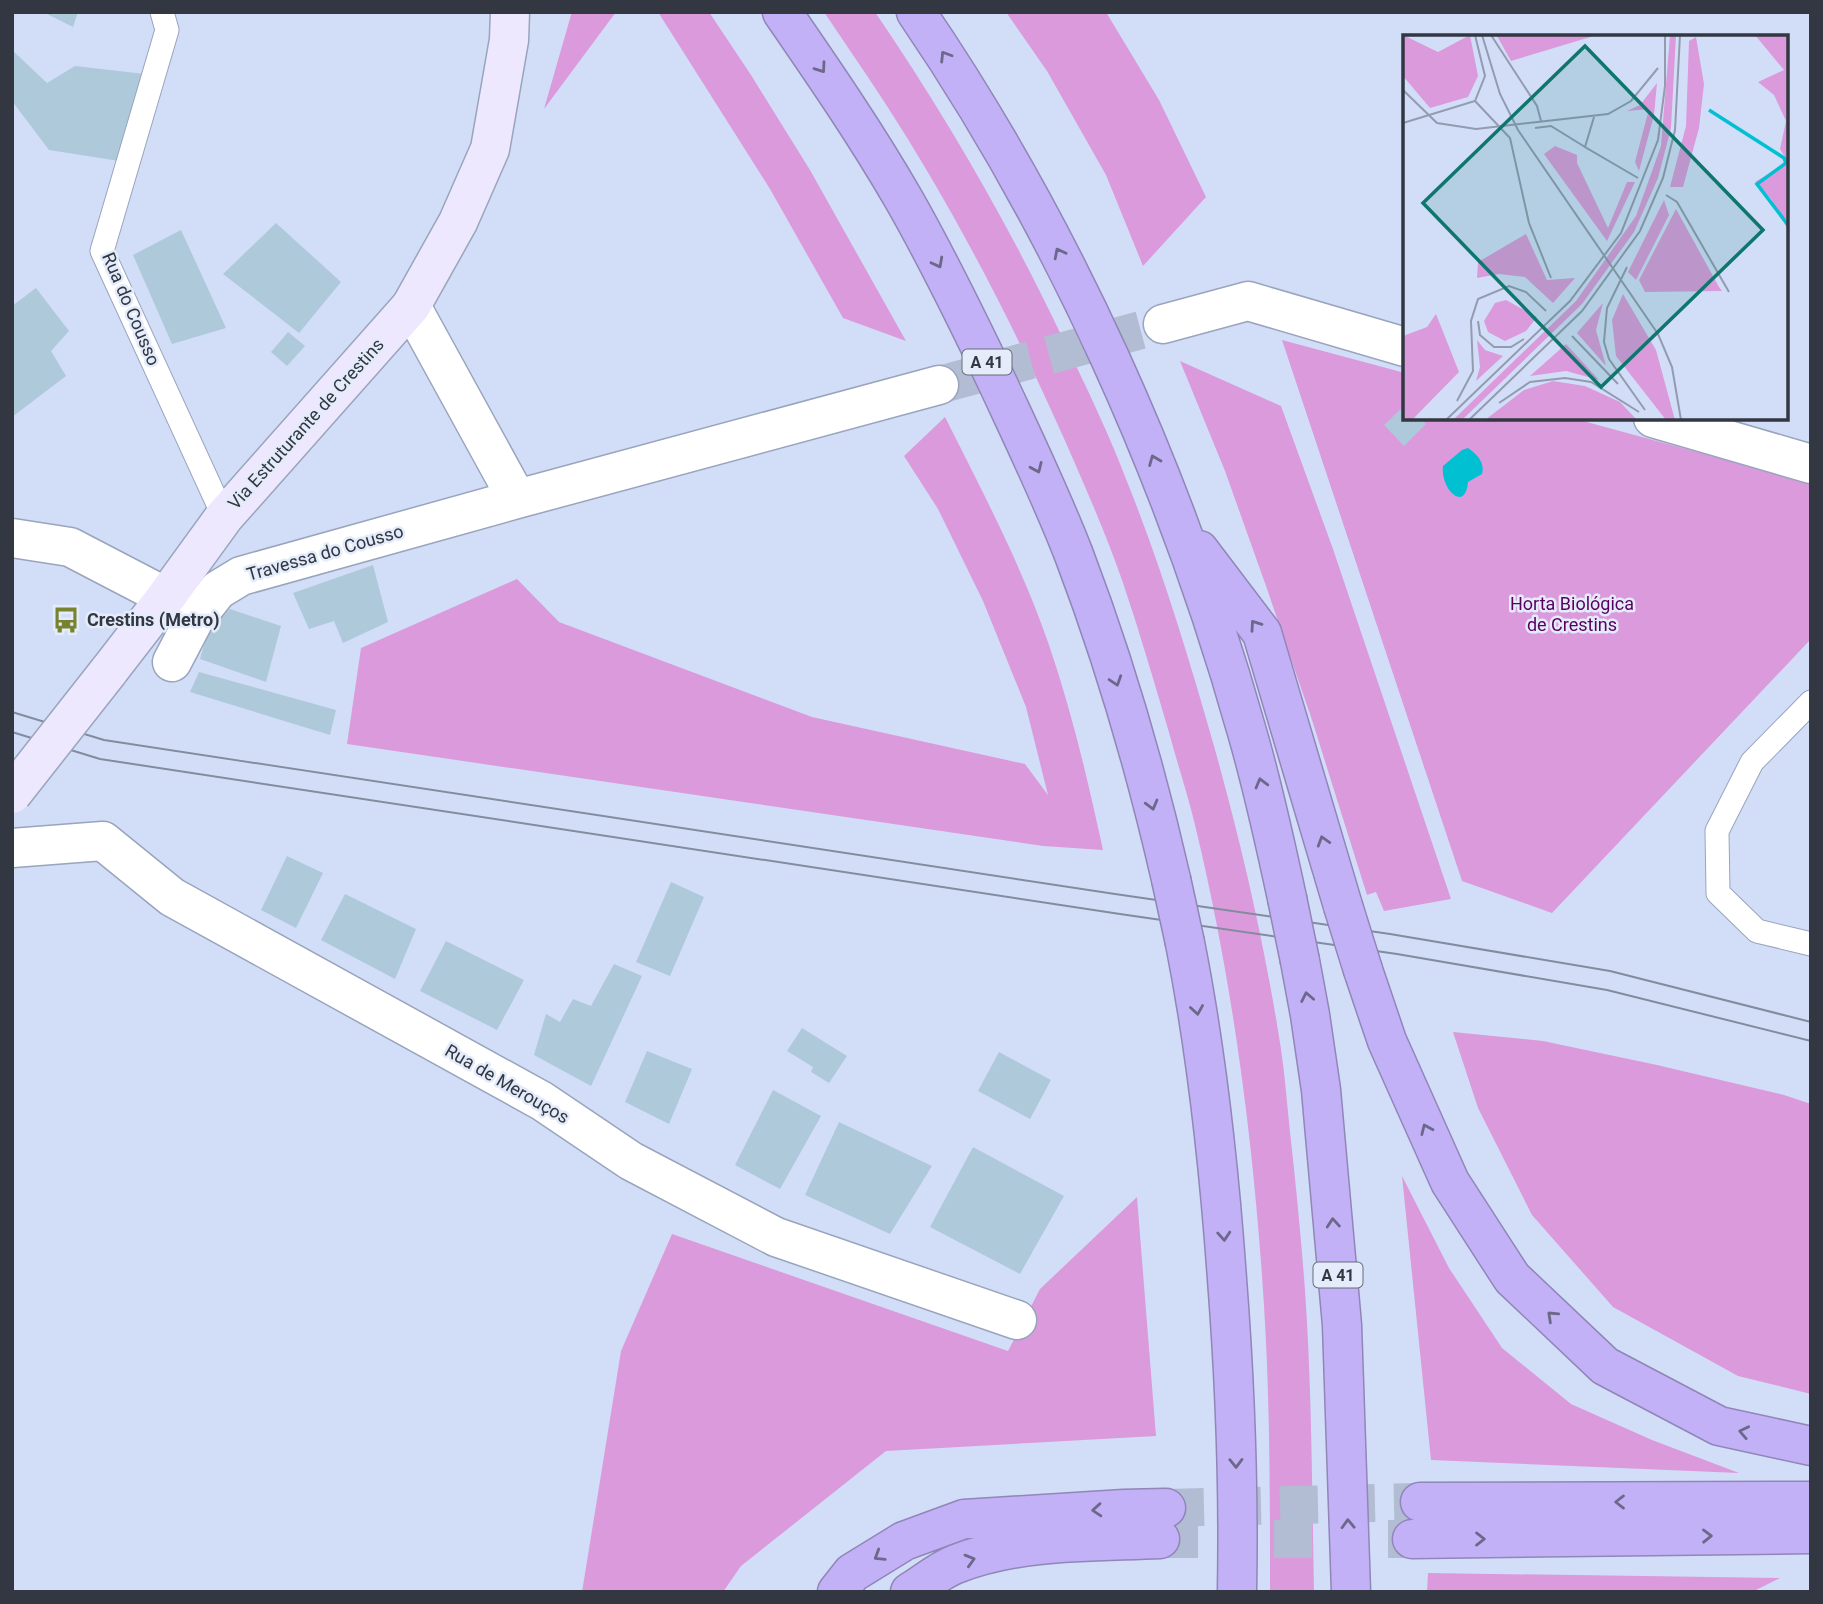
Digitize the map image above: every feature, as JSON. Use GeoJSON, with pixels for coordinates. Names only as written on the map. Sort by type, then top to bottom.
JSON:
{"type":"FeatureCollection","features":[{"type":"Feature","properties":{"kind":"highway","name":"A 41"},"geometry":{"type":"LineString","coordinates":[[782,12],[841,97],[903,198],[959,302],[1039,470],[1074,555],[1135,740],[1185,943],[1214,1127],[1231,1335],[1236,1450],[1234,1583]]}},
{"type":"Feature","properties":{"kind":"highway","name":"A 41"},"geometry":{"type":"LineString","coordinates":[[916,12],[1003,150],[1060,254],[1121,382],[1179,523],[1247,732],[1270,818],[1287,898],[1310,1015],[1321,1090],[1342,1325],[1351,1592]]}},
{"type":"Feature","properties":{"kind":"highway"},"geometry":{"type":"LineString","coordinates":[[1179,523],[1262,633],[1343,906],[1387,1041],[1450,1182],[1512,1278],[1605,1366],[1719,1426],[1811,1446]]}},
{"type":"Feature","properties":{"kind":"highway"},"geometry":{"type":"LineString","coordinates":[[1420,1502],[1811,1501]]}},
{"type":"Feature","properties":{"kind":"highway"},"geometry":{"type":"LineString","coordinates":[[837,1592],[852,1573],[904,1541],[964,1519],[1124,1509],[1163,1524],[1050,1544],[1004,1549],[954,1564],[910,1592]]}},
{"type":"Feature","properties":{"kind":"highway"},"geometry":{"type":"LineString","coordinates":[[1412,1539],[1811,1534]]}},
{"type":"Feature","properties":{"kind":"main road","name":"Via Estruturante de Crestins"},"geometry":{"type":"LineString","coordinates":[[12,794],[166,597],[224,517],[411,306],[458,222],[490,149],[509,40],[510,12]]}},
{"type":"Feature","properties":{"kind":"street"},"geometry":{"type":"LineString","coordinates":[[1163,324],[1248,301],[1403,345]]}},
{"type":"Feature","properties":{"kind":"street"},"geometry":{"type":"LineString","coordinates":[[411,306],[517,499]]}},
{"type":"Feature","properties":{"kind":"street","name":"Travessa do Cousso"},"geometry":{"type":"LineString","coordinates":[[172,662],[194,620],[218,590],[241,576],[939,385]]}},
{"type":"Feature","properties":{"kind":"street"},"geometry":{"type":"LineString","coordinates":[[1660,420],[1811,464]]}},
{"type":"Feature","properties":{"kind":"street"},"geometry":{"type":"LineString","coordinates":[[12,538],[70,547],[166,597]]}},
{"type":"Feature","properties":{"kind":"street","name":"Rua de Merouços"},"geometry":{"type":"LineString","coordinates":[[12,848],[103,841],[172,897],[542,1101],[631,1161],[776,1237],[1017,1320]]}},
{"type":"Feature","properties":{"kind":"lane","name":"Rua do Cousso"},"geometry":{"type":"LineString","coordinates":[[162,12],[167,30],[102,251],[224,517]]}},
{"type":"Feature","properties":{"kind":"lane"},"geometry":{"type":"LineString","coordinates":[[1811,702],[1752,762],[1717,831],[1718,893],[1757,931],[1811,944]]}},
{"type":"Feature","properties":{"kind":"green space"},"geometry":{"type":"Polygon","coordinates":[[[571,12],[616,12],[544,109],[571,15],[571,12]]]}},
{"type":"Feature","properties":{"kind":"green space"},"geometry":{"type":"Polygon","coordinates":[[[658,12],[709,12],[810,170],[906,341],[843,318],[770,189],[658,12]]]}},
{"type":"Feature","properties":{"kind":"green space"},"geometry":{"type":"Polygon","coordinates":[[[824,12],[875,12],[927,91],[975,172],[1042,296],[1121,465],[1185,647],[1243,859],[1268,972],[1282,1059],[1307,1328],[1314,1592],[1270,1592],[1269,1413],[1264,1306],[1240,1064],[1220,944],[1195,825],[1141,640],[1117,565],[1096,513],[1004,312],[936,185],[824,12]]]}},
{"type":"Feature","properties":{"kind":"green space"},"geometry":{"type":"Polygon","coordinates":[[[1006,12],[1106,12],[1159,100],[1206,197],[1143,266],[1106,175],[1047,71],[1006,12]]]}},
{"type":"Feature","properties":{"kind":"green space","name":"Horta Biológica de Crestins"},"geometry":{"type":"Polygon","coordinates":[[[1282,340],[1403,372],[1403,420],[1579,420],[1811,483],[1811,639],[1552,913],[1462,881],[1282,340]]]}},
{"type":"Feature","properties":{"kind":"green space"},"geometry":{"type":"Polygon","coordinates":[[[1180,361],[1281,406],[1333,549],[1451,899],[1384,911],[1376,892],[1367,895],[1266,586],[1225,471],[1180,361]]]}},
{"type":"Feature","properties":{"kind":"green space"},"geometry":{"type":"Polygon","coordinates":[[[945,417],[1001,529],[1038,616],[1072,721],[1103,850],[1043,846],[347,744],[361,648],[517,579],[559,622],[812,717],[1025,764],[1048,795],[1026,707],[983,601],[938,509],[904,456],[945,417]]]}},
{"type":"Feature","properties":{"kind":"green space"},"geometry":{"type":"Polygon","coordinates":[[[1453,1032],[1543,1041],[1657,1065],[1811,1104],[1811,1394],[1738,1376],[1613,1307],[1532,1215],[1478,1108],[1453,1032]]]}},
{"type":"Feature","properties":{"kind":"green space"},"geometry":{"type":"Polygon","coordinates":[[[1402,1176],[1449,1268],[1502,1348],[1571,1404],[1652,1440],[1739,1473],[1431,1460],[1402,1176]]]}},
{"type":"Feature","properties":{"kind":"green space"},"geometry":{"type":"Polygon","coordinates":[[[1137,1197],[1156,1436],[886,1451],[741,1566],[723,1592],[582,1592],[621,1351],[672,1234],[1008,1351],[1040,1289],[1137,1197]]]}},
{"type":"Feature","properties":{"kind":"green space"},"geometry":{"type":"Polygon","coordinates":[[[1428,1573],[1780,1578],[1752,1592],[1427,1592],[1428,1573]]]}},
{"type":"Feature","properties":{"kind":"water"},"geometry":{"type":"Polygon","coordinates":[[[1468,448],[1480,460],[1482,474],[1468,482],[1466,491],[1458,497],[1445,482],[1443,466],[1468,448]]]}},
{"type":"Feature","properties":{"kind":"building"},"geometry":{"type":"Polygon","coordinates":[[[43,12],[78,12],[73,27],[43,12]]]}},
{"type":"Feature","properties":{"kind":"building"},"geometry":{"type":"Polygon","coordinates":[[[12,50],[47,83],[75,66],[145,74],[119,161],[49,150],[12,101],[12,50]]]}},
{"type":"Feature","properties":{"kind":"building"},"geometry":{"type":"Polygon","coordinates":[[[276,223],[341,282],[299,333],[223,274],[276,223]]]}},
{"type":"Feature","properties":{"kind":"building"},"geometry":{"type":"Polygon","coordinates":[[[181,230],[226,328],[172,344],[133,255],[181,230]]]}},
{"type":"Feature","properties":{"kind":"building"},"geometry":{"type":"Polygon","coordinates":[[[36,288],[69,331],[51,351],[66,376],[12,417],[12,306],[36,288]]]}},
{"type":"Feature","properties":{"kind":"building"},"geometry":{"type":"Polygon","coordinates":[[[288,332],[305,346],[287,366],[271,352],[288,332]]]}},
{"type":"Feature","properties":{"kind":"building"},"geometry":{"type":"Polygon","coordinates":[[[1403,407],[1403,420],[1422,420],[1426,424],[1404,446],[1384,425],[1403,407]]]}},
{"type":"Feature","properties":{"kind":"building"},"geometry":{"type":"Polygon","coordinates":[[[373,565],[388,622],[343,643],[334,621],[309,629],[293,593],[373,565]]]}},
{"type":"Feature","properties":{"kind":"building"},"geometry":{"type":"Polygon","coordinates":[[[230,609],[281,626],[266,682],[200,659],[209,628],[230,609]]]}},
{"type":"Feature","properties":{"kind":"building"},"geometry":{"type":"Polygon","coordinates":[[[199,672],[336,710],[330,735],[190,692],[199,672]]]}},
{"type":"Feature","properties":{"kind":"building"},"geometry":{"type":"Polygon","coordinates":[[[287,856],[323,873],[296,928],[261,910],[287,856]]]}},
{"type":"Feature","properties":{"kind":"building"},"geometry":{"type":"Polygon","coordinates":[[[671,882],[704,897],[670,976],[636,962],[671,882]]]}},
{"type":"Feature","properties":{"kind":"building"},"geometry":{"type":"Polygon","coordinates":[[[345,894],[416,929],[395,979],[321,940],[345,894]]]}},
{"type":"Feature","properties":{"kind":"building"},"geometry":{"type":"Polygon","coordinates":[[[446,941],[524,980],[497,1030],[420,991],[446,941]]]}},
{"type":"Feature","properties":{"kind":"building"},"geometry":{"type":"Polygon","coordinates":[[[614,964],[642,976],[591,1086],[534,1055],[546,1014],[560,1022],[573,999],[591,1006],[614,964]]]}},
{"type":"Feature","properties":{"kind":"building"},"geometry":{"type":"Polygon","coordinates":[[[802,1028],[847,1056],[829,1083],[811,1072],[813,1067],[787,1051],[802,1028]]]}},
{"type":"Feature","properties":{"kind":"building"},"geometry":{"type":"Polygon","coordinates":[[[647,1051],[692,1069],[669,1124],[625,1102],[647,1051]]]}},
{"type":"Feature","properties":{"kind":"building"},"geometry":{"type":"Polygon","coordinates":[[[999,1052],[1051,1080],[1030,1119],[978,1091],[999,1052]]]}},
{"type":"Feature","properties":{"kind":"building"},"geometry":{"type":"Polygon","coordinates":[[[773,1090],[821,1116],[780,1189],[735,1165],[773,1090]]]}},
{"type":"Feature","properties":{"kind":"building"},"geometry":{"type":"Polygon","coordinates":[[[839,1122],[932,1166],[890,1234],[805,1195],[839,1122]]]}},
{"type":"Feature","properties":{"kind":"building"},"geometry":{"type":"Polygon","coordinates":[[[973,1147],[1064,1196],[1020,1274],[930,1227],[973,1147]]]}},
{"type":"Feature","properties":{"kind":"tunnel"},"geometry":{"type":"LineString","coordinates":[[939,385],[1163,324]]}},
{"type":"Feature","properties":{"kind":"tunnel"},"geometry":{"type":"LineString","coordinates":[[1166,1508],[1420,1502]]}},
{"type":"Feature","properties":{"kind":"tunnel"},"geometry":{"type":"LineString","coordinates":[[1160,1539],[1412,1539]]}},
{"type":"Feature","properties":{"kind":"tram line"},"geometry":{"type":"LineString","coordinates":[[12,712],[104,740],[1390,934],[1610,971],[1811,1022]]}},
{"type":"Feature","properties":{"kind":"tram line"},"geometry":{"type":"LineString","coordinates":[[12,732],[100,759],[1397,954],[1607,990],[1811,1041]]}},
{"type":"Feature","properties":{"kind":"place","name":"Crestins (Metro)"},"geometry":{"type":"Point","coordinates":[66,620]}}]}
